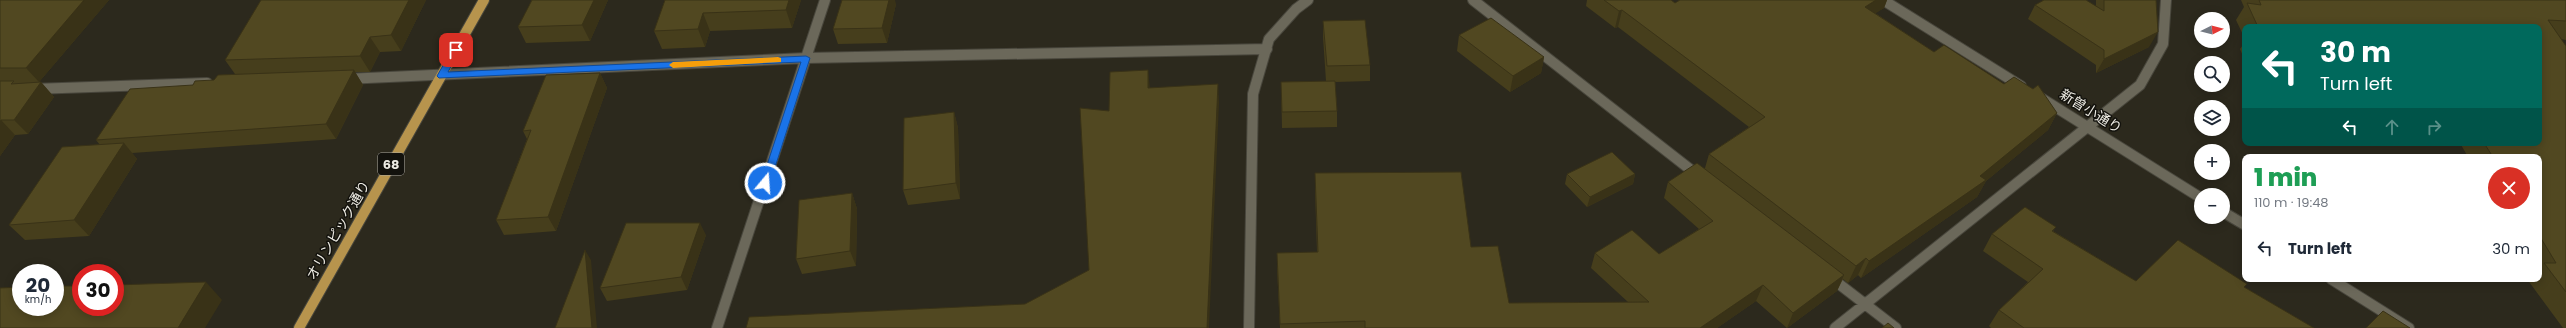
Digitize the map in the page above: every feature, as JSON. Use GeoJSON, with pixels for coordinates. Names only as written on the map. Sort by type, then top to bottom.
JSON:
{"type":"FeatureCollection","features":[{"type":"Feature","properties":{"kind":"main road","name":"オリンピック通り"},"geometry":{"type":"LineString","coordinates":[[299,328],[484,0]]}},
{"type":"Feature","properties":{"kind":"street"},"geometry":{"type":"LineString","coordinates":[[717,328],[825,0]]}},
{"type":"Feature","properties":{"kind":"street"},"geometry":{"type":"LineString","coordinates":[[1249,328],[1253,94],[1269,39],[1296,9],[1308,0]]}},
{"type":"Feature","properties":{"kind":"street"},"geometry":{"type":"LineString","coordinates":[[1473,0],[1706,181]]}},
{"type":"Feature","properties":{"kind":"street","name":"新曽小通り"},"geometry":{"type":"LineString","coordinates":[[1883,0],[2194,194]]}},
{"type":"Feature","properties":{"kind":"street"},"geometry":{"type":"LineString","coordinates":[[1836,328],[2086,126],[2140,85],[2163,44],[2166,0]]}},
{"type":"Feature","properties":{"kind":"street"},"geometry":{"type":"LineString","coordinates":[[331,79],[442,76],[806,58],[1266,49]]}},
{"type":"Feature","properties":{"kind":"street"},"geometry":{"type":"LineString","coordinates":[[24,89],[221,83]]}},
{"type":"Feature","properties":{"kind":"street"},"geometry":{"type":"LineString","coordinates":[[2230,216],[2242,223]]}},
{"type":"Feature","properties":{"kind":"street"},"geometry":{"type":"LineString","coordinates":[[1820,270],[1896,328]]}},
{"type":"Feature","properties":{"kind":"street"},"geometry":{"type":"LineString","coordinates":[[2336,282],[2409,328]]}},
{"type":"Feature","properties":{"kind":"building"},"geometry":{"type":"Polygon","coordinates":[[[0,0],[84,0],[26,68],[0,68],[0,0]]]}},
{"type":"Feature","properties":{"kind":"building"},"geometry":{"type":"Polygon","coordinates":[[[261,0],[409,0],[391,35],[370,37],[360,56],[225,60],[261,0]]]}},
{"type":"Feature","properties":{"kind":"building"},"geometry":{"type":"Polygon","coordinates":[[[532,0],[594,0],[582,25],[518,27],[532,0]]]}},
{"type":"Feature","properties":{"kind":"building"},"geometry":{"type":"Polygon","coordinates":[[[665,0],[789,0],[786,10],[703,13],[698,29],[654,31],[665,0]]]}},
{"type":"Feature","properties":{"kind":"building"},"geometry":{"type":"Polygon","coordinates":[[[842,0],[889,0],[882,28],[833,29],[842,0]]]}},
{"type":"Feature","properties":{"kind":"building"},"geometry":{"type":"Polygon","coordinates":[[[1604,0],[1671,0],[1675,3],[1680,0],[1876,0],[1865,7],[1934,52],[1944,45],[2004,84],[2014,77],[2033,89],[2038,85],[2057,113],[1980,176],[1986,180],[1869,261],[1866,258],[1856,266],[1709,154],[1765,117],[1622,10],[1619,11],[1604,0]]]}},
{"type":"Feature","properties":{"kind":"building"},"geometry":{"type":"Polygon","coordinates":[[[2044,0],[2086,0],[2104,11],[2104,0],[2156,0],[2158,32],[2104,59],[2104,50],[2035,5],[2044,0]]]}},
{"type":"Feature","properties":{"kind":"building"},"geometry":{"type":"Polygon","coordinates":[[[2259,0],[2566,0],[2566,21],[2548,20],[2566,46],[2566,292],[2544,263],[2556,263],[2542,240],[2542,154],[2491,154],[2486,146],[2542,146],[2542,24],[2257,24],[2247,3],[2261,5],[2259,0]]]}},
{"type":"Feature","properties":{"kind":"building"},"geometry":{"type":"Polygon","coordinates":[[[1491,18],[1544,57],[1513,76],[1459,35],[1491,18]]]}},
{"type":"Feature","properties":{"kind":"building"},"geometry":{"type":"Polygon","coordinates":[[[1365,20],[1370,65],[1327,66],[1323,21],[1365,20]]]}},
{"type":"Feature","properties":{"kind":"building"},"geometry":{"type":"Polygon","coordinates":[[[354,70],[326,124],[96,140],[130,89],[193,85],[195,81],[214,80],[218,75],[354,70]]]}},
{"type":"Feature","properties":{"kind":"building"},"geometry":{"type":"Polygon","coordinates":[[[1148,70],[1148,88],[1218,84],[1207,328],[746,328],[749,317],[1025,304],[1089,270],[1080,108],[1109,111],[1110,72],[1148,70]]]}},
{"type":"Feature","properties":{"kind":"building"},"geometry":{"type":"Polygon","coordinates":[[[600,73],[548,217],[496,220],[531,130],[523,131],[546,75],[600,73]]]}},
{"type":"Feature","properties":{"kind":"building"},"geometry":{"type":"Polygon","coordinates":[[[0,81],[14,81],[11,84],[41,82],[14,120],[1,120],[0,122],[0,81]]]}},
{"type":"Feature","properties":{"kind":"building"},"geometry":{"type":"Polygon","coordinates":[[[1335,81],[1337,111],[1282,112],[1281,82],[1335,81]]]}},
{"type":"Feature","properties":{"kind":"building"},"geometry":{"type":"Polygon","coordinates":[[[954,112],[956,183],[903,190],[904,118],[954,112]]]}},
{"type":"Feature","properties":{"kind":"building"},"geometry":{"type":"Polygon","coordinates":[[[124,143],[74,220],[9,225],[62,147],[124,143]]]}},
{"type":"Feature","properties":{"kind":"building"},"geometry":{"type":"Polygon","coordinates":[[[1612,152],[1635,174],[1590,197],[1567,174],[1612,152]]]}},
{"type":"Feature","properties":{"kind":"building"},"geometry":{"type":"Polygon","coordinates":[[[1697,163],[1844,275],[1793,313],[1763,285],[1700,328],[1365,328],[1365,321],[1280,324],[1277,253],[1318,252],[1315,173],[1461,172],[1471,247],[1498,246],[1509,303],[1649,302],[1595,253],[1632,230],[1659,254],[1713,221],[1668,182],[1697,163]]]}},
{"type":"Feature","properties":{"kind":"building"},"geometry":{"type":"Polygon","coordinates":[[[852,193],[850,251],[796,259],[799,200],[852,193]]]}},
{"type":"Feature","properties":{"kind":"building"},"geometry":{"type":"Polygon","coordinates":[[[2025,207],[2056,227],[2052,231],[2136,281],[2178,240],[2247,284],[2244,287],[2314,328],[2024,328],[1999,310],[2043,269],[1992,234],[2025,207]]]}},
{"type":"Feature","properties":{"kind":"building"},"geometry":{"type":"Polygon","coordinates":[[[626,223],[700,223],[681,277],[600,288],[626,223]]]}},
{"type":"Feature","properties":{"kind":"building"},"geometry":{"type":"Polygon","coordinates":[[[585,250],[592,328],[555,328],[585,250]]]}},
{"type":"Feature","properties":{"kind":"building"},"geometry":{"type":"Polygon","coordinates":[[[206,282],[178,328],[0,328],[0,288],[12,287],[12,316],[64,316],[64,286],[72,286],[72,316],[124,316],[124,285],[206,282]]]}},
{"type":"Feature","properties":{"kind":"building"},"geometry":{"type":"Polygon","coordinates":[[[2383,311],[2410,328],[2366,328],[2383,311]]]}},
{"type":"Feature","properties":{"kind":"building"},"geometry":{"type":"Polygon","coordinates":[[[1888,323],[1894,328],[1882,328],[1888,323]]]}},
{"type":"Feature","properties":{"kind":"slow traffic"},"geometry":{"type":"LineString","coordinates":[[673,65],[778,60]]}},
{"type":"Feature","properties":{"kind":"route"},"geometry":{"type":"LineString","coordinates":[[456,50],[442,76],[806,58],[765,183]]}}]}
